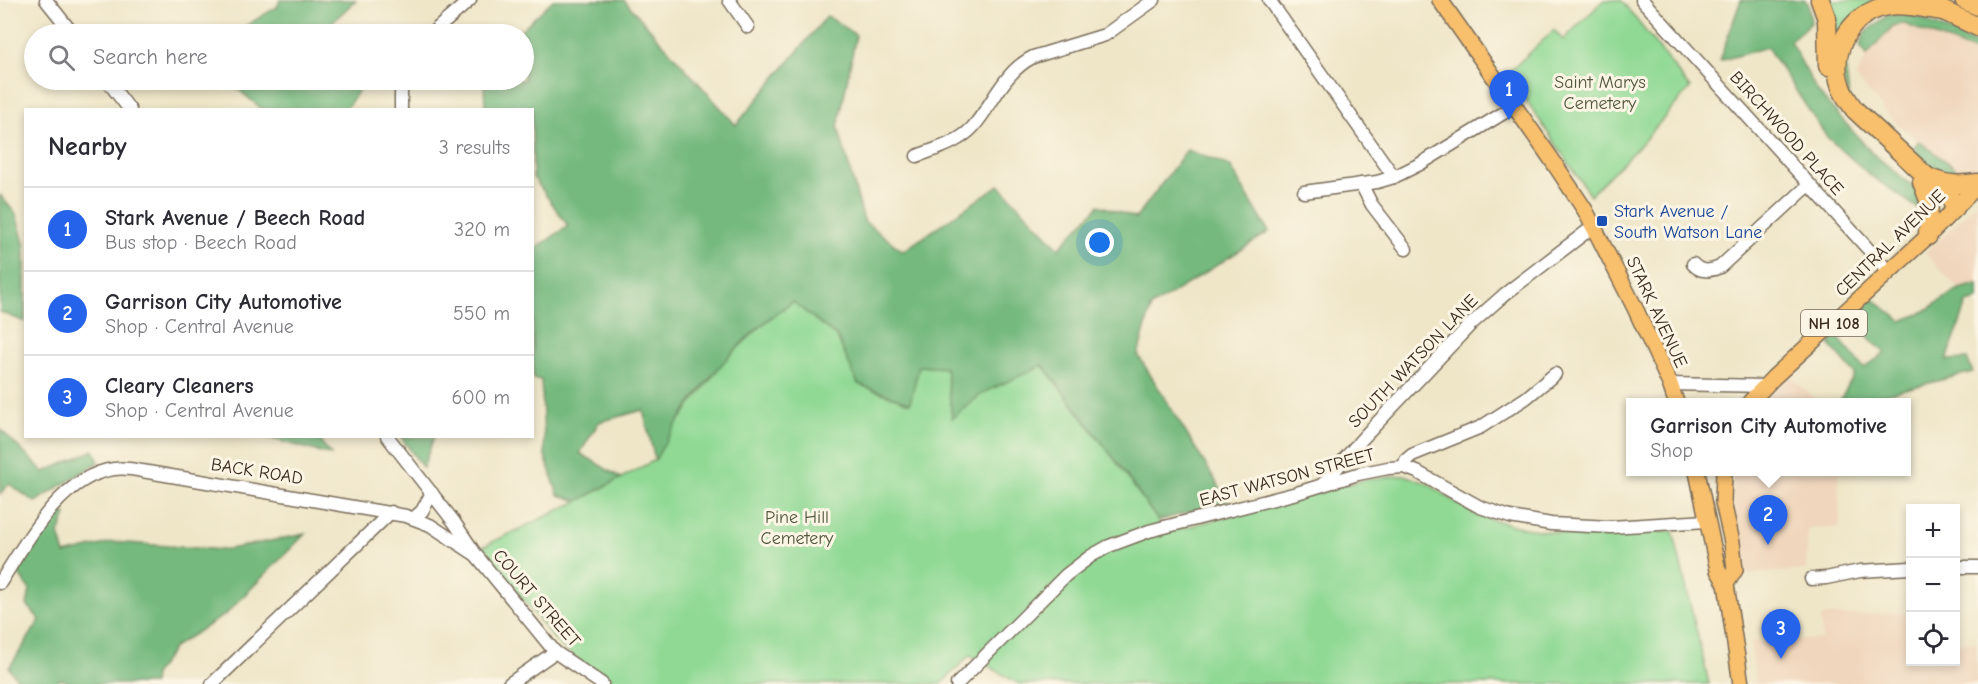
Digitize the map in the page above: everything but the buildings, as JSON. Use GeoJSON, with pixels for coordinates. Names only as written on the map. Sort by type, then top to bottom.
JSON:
{"type":"FeatureCollection","features":[{"type":"Feature","properties":{"kind":"highway"},"geometry":{"type":"LineString","coordinates":[[1820,0],[1827,19],[1831,85],[1838,102],[1849,116],[1951,200],[1971,193]]}},
{"type":"Feature","properties":{"kind":"highway"},"geometry":{"type":"LineString","coordinates":[[1921,0],[1978,27]]}},
{"type":"Feature","properties":{"kind":"highway"},"geometry":{"type":"LineString","coordinates":[[1964,0],[1978,6]]}},
{"type":"Feature","properties":{"kind":"highway"},"geometry":{"type":"LineString","coordinates":[[1928,236],[1929,200],[1924,179],[1845,96],[1838,80],[1837,62],[1845,37],[1855,23],[1870,12],[1896,5],[1943,11]]}},
{"type":"Feature","properties":{"kind":"highway"},"geometry":{"type":"LineString","coordinates":[[1924,179],[1957,185],[1971,193]]}},
{"type":"Feature","properties":{"kind":"main road","name":"STARK AVENUE"},"geometry":{"type":"LineString","coordinates":[[1440,0],[1550,157],[1594,226],[1635,308],[1675,398]]}},
{"type":"Feature","properties":{"kind":"main road","name":"CENTRAL AVENUE"},"geometry":{"type":"LineString","coordinates":[[1754,398],[1971,193]]}},
{"type":"Feature","properties":{"kind":"main road"},"geometry":{"type":"LineString","coordinates":[[1698,476],[1718,570],[1726,584],[1741,684]]}},
{"type":"Feature","properties":{"kind":"main road"},"geometry":{"type":"LineString","coordinates":[[1724,476],[1723,502],[1735,570],[1726,584]]}},
{"type":"Feature","properties":{"kind":"main road"},"geometry":{"type":"LineString","coordinates":[[1707,521],[1728,523]]}},
{"type":"Feature","properties":{"kind":"street"},"geometry":{"type":"LineString","coordinates":[[46,0],[65,24]]}},
{"type":"Feature","properties":{"kind":"street"},"geometry":{"type":"LineString","coordinates":[[442,24],[470,0]]}},
{"type":"Feature","properties":{"kind":"street"},"geometry":{"type":"LineString","coordinates":[[729,0],[748,27]]}},
{"type":"Feature","properties":{"kind":"street"},"geometry":{"type":"LineString","coordinates":[[917,156],[957,139],[971,129],[1008,77],[1024,61],[1105,35],[1154,0]]}},
{"type":"Feature","properties":{"kind":"street"},"geometry":{"type":"LineString","coordinates":[[1269,0],[1394,177]]}},
{"type":"Feature","properties":{"kind":"street","name":"BIRCHWOOD PLACE"},"geometry":{"type":"LineString","coordinates":[[1642,0],[1889,272]]}},
{"type":"Feature","properties":{"kind":"street"},"geometry":{"type":"LineString","coordinates":[[115,90],[128,108]]}},
{"type":"Feature","properties":{"kind":"street"},"geometry":{"type":"LineString","coordinates":[[401,90],[401,108]]}},
{"type":"Feature","properties":{"kind":"street"},"geometry":{"type":"LineString","coordinates":[[1304,192],[1394,177],[1429,159],[1515,106]]}},
{"type":"Feature","properties":{"kind":"street"},"geometry":{"type":"LineString","coordinates":[[1361,184],[1372,205],[1406,249]]}},
{"type":"Feature","properties":{"kind":"street"},"geometry":{"type":"LineString","coordinates":[[1693,264],[1696,268],[1705,270],[1720,267],[1809,185]]}},
{"type":"Feature","properties":{"kind":"street","name":"SOUTH WATSON LANE"},"geometry":{"type":"LineString","coordinates":[[1322,485],[1470,325],[1505,294],[1594,226]]}},
{"type":"Feature","properties":{"kind":"street"},"geometry":{"type":"LineString","coordinates":[[1404,467],[1406,460],[1412,455],[1480,428],[1526,398],[1555,374]]}},
{"type":"Feature","properties":{"kind":"street"},"geometry":{"type":"LineString","coordinates":[[1670,384],[1764,386]]}},
{"type":"Feature","properties":{"kind":"street"},"geometry":{"type":"LineString","coordinates":[[389,438],[432,493],[476,555]]}},
{"type":"Feature","properties":{"kind":"street","name":"EAST WATSON STREET"},"geometry":{"type":"LineString","coordinates":[[957,684],[1066,575],[1109,546],[1149,531],[1358,474],[1404,467],[1425,476],[1480,507],[1530,521],[1590,527],[1707,521]]}},
{"type":"Feature","properties":{"kind":"street","name":"BACK ROAD"},"geometry":{"type":"LineString","coordinates":[[0,583],[57,501],[94,475],[115,469],[153,472],[391,512],[414,518],[444,533],[476,555]]}},
{"type":"Feature","properties":{"kind":"street"},"geometry":{"type":"LineString","coordinates":[[414,518],[422,511],[432,493]]}},
{"type":"Feature","properties":{"kind":"street"},"geometry":{"type":"LineString","coordinates":[[212,684],[391,512]]}},
{"type":"Feature","properties":{"kind":"street","name":"COURT STREET"},"geometry":{"type":"LineString","coordinates":[[476,555],[555,652],[602,684]]}},
{"type":"Feature","properties":{"kind":"street"},"geometry":{"type":"LineString","coordinates":[[1960,567],[1978,567]]}},
{"type":"Feature","properties":{"kind":"street"},"geometry":{"type":"LineString","coordinates":[[1811,579],[1860,571],[1906,568]]}},
{"type":"Feature","properties":{"kind":"street"},"geometry":{"type":"LineString","coordinates":[[509,684],[555,652]]}},
{"type":"Feature","properties":{"kind":"shaded area"},"geometry":{"type":"Polygon","coordinates":[[[1902,23],[1978,53],[1978,92],[1976,96],[1978,166],[1966,177],[1896,123],[1856,78],[1867,55],[1893,26],[1902,23]]]}},
{"type":"Feature","properties":{"kind":"shaded area"},"geometry":{"type":"Polygon","coordinates":[[[1978,202],[1978,284],[1959,289],[1925,253],[1978,202]]]}},
{"type":"Feature","properties":{"kind":"shaded area"},"geometry":{"type":"Polygon","coordinates":[[[1787,374],[1814,398],[1764,398],[1787,374]]]}},
{"type":"Feature","properties":{"kind":"shaded area"},"geometry":{"type":"Polygon","coordinates":[[[1733,476],[1838,476],[1840,527],[1808,529],[1806,570],[1744,574],[1739,561],[1733,476]]]}},
{"type":"Feature","properties":{"kind":"shaded area"},"geometry":{"type":"Polygon","coordinates":[[[1906,613],[1906,666],[1960,666],[1960,643],[1976,643],[1978,684],[1756,684],[1751,642],[1822,639],[1821,616],[1906,613]]]}},
{"type":"Feature","properties":{"kind":"green space"},"geometry":{"type":"Polygon","coordinates":[[[280,0],[356,0],[330,24],[249,24],[277,7],[280,0]]]}},
{"type":"Feature","properties":{"kind":"green space"},"geometry":{"type":"Polygon","coordinates":[[[553,0],[624,0],[736,125],[827,16],[856,35],[838,127],[864,221],[903,251],[999,185],[1059,248],[1099,205],[1136,218],[1187,150],[1230,166],[1269,232],[1151,307],[1138,355],[1228,501],[1158,521],[1119,465],[1043,365],[983,393],[952,418],[946,368],[919,366],[910,403],[858,384],[837,337],[793,302],[751,334],[715,372],[668,437],[655,460],[643,410],[599,422],[580,453],[621,478],[578,501],[558,495],[545,456],[541,380],[534,379],[534,250],[568,226],[534,178],[534,108],[485,108],[484,90],[534,90],[534,24],[528,24],[553,0]]]}},
{"type":"Feature","properties":{"kind":"green space","name":"Saint Marys Cemetery"},"geometry":{"type":"Polygon","coordinates":[[[1604,0],[1621,0],[1690,88],[1642,143],[1590,195],[1508,73],[1554,30],[1563,40],[1604,0]]]}},
{"type":"Feature","properties":{"kind":"green space"},"geometry":{"type":"Polygon","coordinates":[[[1741,0],[1804,0],[1808,3],[1811,23],[1790,41],[1817,91],[1872,153],[1916,189],[1919,209],[1871,176],[1826,136],[1767,47],[1719,61],[1741,0]]]}},
{"type":"Feature","properties":{"kind":"green space"},"geometry":{"type":"Polygon","coordinates":[[[1827,0],[1899,0],[1842,36],[1851,114],[1827,0]]]}},
{"type":"Feature","properties":{"kind":"green space"},"geometry":{"type":"Polygon","coordinates":[[[1888,15],[1916,16],[1978,45],[1978,53],[1902,23],[1893,26],[1867,55],[1860,46],[1865,33],[1888,15]]]}},
{"type":"Feature","properties":{"kind":"green space"},"geometry":{"type":"Polygon","coordinates":[[[239,90],[359,90],[347,108],[261,108],[239,90]]]}},
{"type":"Feature","properties":{"kind":"green space"},"geometry":{"type":"Polygon","coordinates":[[[1919,141],[1966,177],[1934,174],[1916,154],[1915,146],[1919,141]]]}},
{"type":"Feature","properties":{"kind":"green space"},"geometry":{"type":"Polygon","coordinates":[[[0,195],[16,214],[24,242],[24,322],[0,312],[0,195]]]}},
{"type":"Feature","properties":{"kind":"green space"},"geometry":{"type":"Polygon","coordinates":[[[1978,284],[1978,300],[1967,303],[1947,360],[1967,359],[1973,372],[1873,398],[1841,398],[1855,374],[1830,345],[1836,335],[1864,368],[1885,353],[1872,341],[1853,316],[1871,297],[1901,321],[1920,314],[1959,289],[1978,284]]]}},
{"type":"Feature","properties":{"kind":"green space","name":"Pine Hill Cemetery"},"geometry":{"type":"Polygon","coordinates":[[[793,302],[837,337],[858,384],[909,403],[919,366],[946,368],[952,417],[983,393],[1042,365],[1119,465],[1164,533],[1364,480],[1405,475],[1428,484],[1475,515],[1524,528],[1582,536],[1673,531],[1709,684],[1019,684],[970,655],[941,684],[618,684],[575,658],[556,641],[482,547],[578,501],[655,460],[670,433],[724,361],[770,318],[793,302]]]}},
{"type":"Feature","properties":{"kind":"green space"},"geometry":{"type":"Polygon","coordinates":[[[0,429],[44,472],[94,450],[99,462],[35,502],[9,484],[0,494],[0,429]]]}},
{"type":"Feature","properties":{"kind":"green space"},"geometry":{"type":"Polygon","coordinates":[[[269,438],[318,438],[331,455],[269,438]]]}},
{"type":"Feature","properties":{"kind":"green space"},"geometry":{"type":"Polygon","coordinates":[[[402,438],[434,438],[423,468],[402,438]]]}},
{"type":"Feature","properties":{"kind":"green space"},"geometry":{"type":"Polygon","coordinates":[[[53,513],[66,514],[59,534],[65,554],[113,542],[224,550],[305,534],[225,615],[175,646],[154,675],[153,684],[75,684],[60,679],[56,684],[21,684],[9,668],[40,620],[27,605],[30,590],[15,569],[53,513]]]}},
{"type":"Feature","properties":{"kind":"place","name":"Stark Avenue / Beech Road"},"geometry":{"type":"Point","coordinates":[1509,120]}},
{"type":"Feature","properties":{"kind":"place","name":"Stark Avenue / South Watson Lane"},"geometry":{"type":"Point","coordinates":[1602,221]}},
{"type":"Feature","properties":{"kind":"place","name":"Garrison City Automotive"},"geometry":{"type":"Point","coordinates":[1768,545]}},
{"type":"Feature","properties":{"kind":"place","name":"Cleary Cleaners"},"geometry":{"type":"Point","coordinates":[1781,659]}}]}
